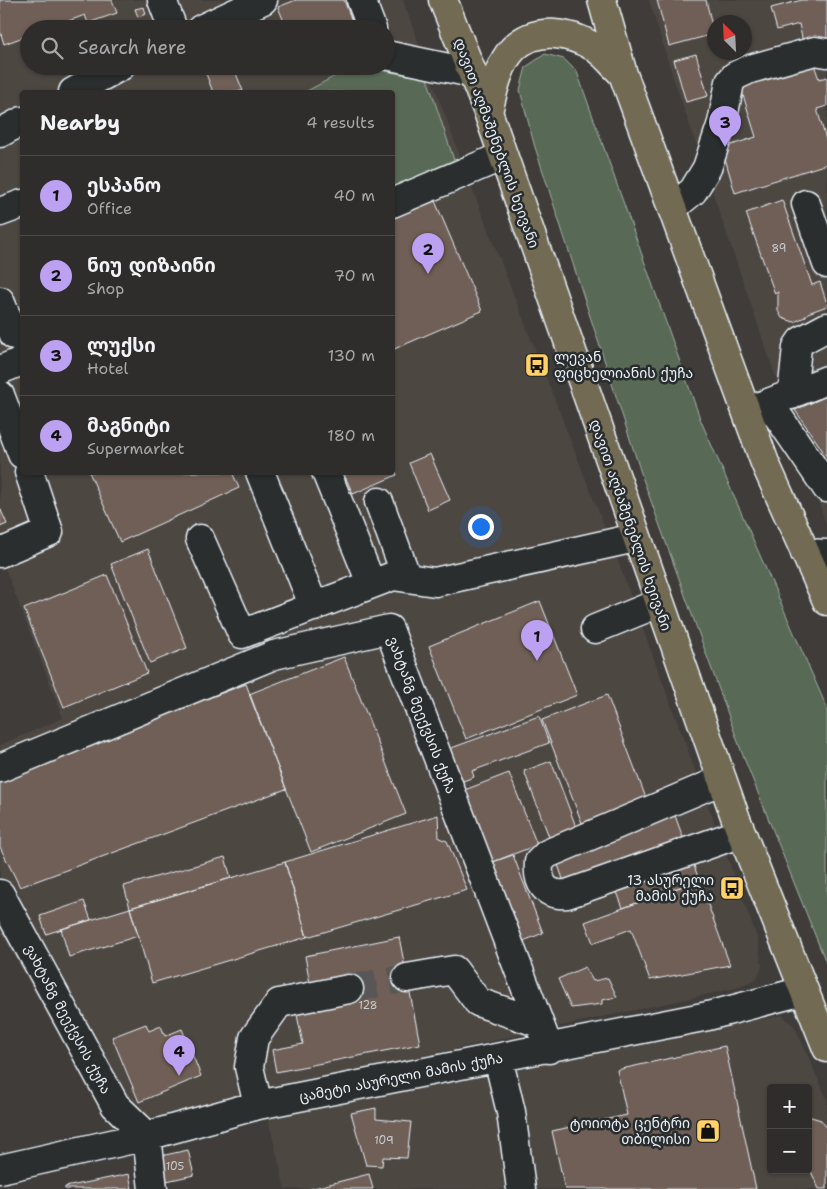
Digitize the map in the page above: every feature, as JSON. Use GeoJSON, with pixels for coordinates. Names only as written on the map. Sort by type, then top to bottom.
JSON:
{"type":"FeatureCollection","features":[{"type":"Feature","properties":{"kind":"highway","name":"დავით აღმაშენებლის ხეივანი"},"geometry":{"type":"LineString","coordinates":[[443,0],[488,112],[635,538],[741,833],[827,1048]]}},
{"type":"Feature","properties":{"kind":"highway"},"geometry":{"type":"LineString","coordinates":[[602,0],[623,74],[672,208],[769,403],[765,463],[816,553],[827,601]]}},
{"type":"Feature","properties":{"kind":"highway"},"geometry":{"type":"LineString","coordinates":[[488,112],[497,76],[513,49],[531,35],[564,33],[595,47],[623,74]]}},
{"type":"Feature","properties":{"kind":"street"},"geometry":{"type":"LineString","coordinates":[[162,0],[170,20]]}},
{"type":"Feature","properties":{"kind":"street"},"geometry":{"type":"LineString","coordinates":[[220,20],[263,0]]}},
{"type":"Feature","properties":{"kind":"street"},"geometry":{"type":"LineString","coordinates":[[361,0],[369,20]]}},
{"type":"Feature","properties":{"kind":"street"},"geometry":{"type":"LineString","coordinates":[[672,208],[693,191],[707,168],[722,123],[730,82],[735,76],[750,69],[815,51],[827,53]]}},
{"type":"Feature","properties":{"kind":"street"},"geometry":{"type":"LineString","coordinates":[[395,57],[472,73]]}},
{"type":"Feature","properties":{"kind":"street"},"geometry":{"type":"LineString","coordinates":[[77,90],[104,75]]}},
{"type":"Feature","properties":{"kind":"street"},"geometry":{"type":"LineString","coordinates":[[0,133],[20,122]]}},
{"type":"Feature","properties":{"kind":"street"},"geometry":{"type":"LineString","coordinates":[[395,202],[503,156]]}},
{"type":"Feature","properties":{"kind":"street"},"geometry":{"type":"LineString","coordinates":[[806,204],[827,264]]}},
{"type":"Feature","properties":{"kind":"street"},"geometry":{"type":"LineString","coordinates":[[0,212],[20,205]]}},
{"type":"Feature","properties":{"kind":"street"},"geometry":{"type":"LineString","coordinates":[[0,301],[14,335],[20,333]]}},
{"type":"Feature","properties":{"kind":"street"},"geometry":{"type":"LineString","coordinates":[[769,403],[797,347],[802,341],[827,327]]}},
{"type":"Feature","properties":{"kind":"street"},"geometry":{"type":"LineString","coordinates":[[0,370],[20,362]]}},
{"type":"Feature","properties":{"kind":"street"},"geometry":{"type":"LineString","coordinates":[[769,403],[827,380]]}},
{"type":"Feature","properties":{"kind":"street"},"geometry":{"type":"LineString","coordinates":[[0,395],[20,449]]}},
{"type":"Feature","properties":{"kind":"street"},"geometry":{"type":"LineString","coordinates":[[769,403],[827,488]]}},
{"type":"Feature","properties":{"kind":"street"},"geometry":{"type":"LineString","coordinates":[[0,553],[49,532],[30,475]]}},
{"type":"Feature","properties":{"kind":"street"},"geometry":{"type":"LineString","coordinates":[[261,475],[314,607]]}},
{"type":"Feature","properties":{"kind":"street"},"geometry":{"type":"LineString","coordinates":[[327,475],[371,583]]}},
{"type":"Feature","properties":{"kind":"street"},"geometry":{"type":"LineString","coordinates":[[379,502],[407,578]]}},
{"type":"Feature","properties":{"kind":"street"},"geometry":{"type":"LineString","coordinates":[[200,538],[242,634],[371,583],[394,576],[435,582],[635,538]]}},
{"type":"Feature","properties":{"kind":"street"},"geometry":{"type":"LineString","coordinates":[[595,629],[659,603]]}},
{"type":"Feature","properties":{"kind":"street","name":"ვახტანგ მეექვსის ქუჩა"},"geometry":{"type":"LineString","coordinates":[[0,768],[274,656],[390,629],[549,1049]]}},
{"type":"Feature","properties":{"kind":"street"},"geometry":{"type":"LineString","coordinates":[[722,780],[547,854],[539,862],[538,871],[543,886],[547,892],[554,895],[566,894],[741,833]]}},
{"type":"Feature","properties":{"kind":"street","name":"ვახტანგ მეექვსის ქუჩა"},"geometry":{"type":"LineString","coordinates":[[0,894],[115,1106],[147,1136]]}},
{"type":"Feature","properties":{"kind":"street"},"geometry":{"type":"LineString","coordinates":[[407,978],[454,970],[478,1002],[539,1023]]}},
{"type":"Feature","properties":{"kind":"street"},"geometry":{"type":"LineString","coordinates":[[258,1106],[249,1067],[254,1038],[279,1004],[349,989]]}},
{"type":"Feature","properties":{"kind":"street","name":"ცამეტი ასურელი მამის ქუჩა"},"geometry":{"type":"LineString","coordinates":[[0,1169],[147,1136],[258,1106],[708,1016],[803,992]]}},
{"type":"Feature","properties":{"kind":"street"},"geometry":{"type":"LineString","coordinates":[[498,1058],[511,1112],[521,1189]]}},
{"type":"Feature","properties":{"kind":"street"},"geometry":{"type":"LineString","coordinates":[[147,1136],[152,1189]]}},
{"type":"Feature","properties":{"kind":"shaded area"},"geometry":{"type":"Polygon","coordinates":[[[0,0],[403,0],[468,178],[616,556],[758,940],[762,967],[755,981],[737,988],[312,1080],[143,1120],[105,1120],[0,930],[0,745],[63,718],[5,568],[0,570],[0,0]]]}},
{"type":"Feature","properties":{"kind":"shaded area"},"geometry":{"type":"Polygon","coordinates":[[[649,0],[827,0],[827,527],[672,74],[649,0]]]}},
{"type":"Feature","properties":{"kind":"shaded area"},"geometry":{"type":"Polygon","coordinates":[[[782,1015],[795,1027],[827,1099],[827,1189],[285,1189],[268,1119],[782,1015]]]}},
{"type":"Feature","properties":{"kind":"green space"},"geometry":{"type":"Polygon","coordinates":[[[545,54],[564,59],[577,72],[701,421],[827,708],[827,965],[742,753],[643,479],[534,144],[520,90],[526,67],[545,54]]]}},
{"type":"Feature","properties":{"kind":"green space"},"geometry":{"type":"Polygon","coordinates":[[[395,73],[427,78],[454,160],[395,186],[395,90],[309,90],[337,75],[395,75],[395,73]]]}},
{"type":"Feature","properties":{"kind":"building"},"geometry":{"type":"Polygon","coordinates":[[[0,0],[112,0],[117,13],[97,20],[87,20],[85,15],[71,20],[20,20],[20,38],[4,44],[0,31],[0,0]]]}},
{"type":"Feature","properties":{"kind":"building"},"geometry":{"type":"Polygon","coordinates":[[[296,0],[344,0],[352,20],[283,20],[278,7],[296,0]]]}},
{"type":"Feature","properties":{"kind":"building"},"geometry":{"type":"Polygon","coordinates":[[[657,0],[706,0],[710,15],[707,15],[707,36],[669,46],[657,0]]]}},
{"type":"Feature","properties":{"kind":"building"},"geometry":{"type":"Polygon","coordinates":[[[802,0],[827,0],[827,41],[804,47],[799,24],[777,30],[771,8],[802,0]]]}},
{"type":"Feature","properties":{"kind":"building"},"geometry":{"type":"Polygon","coordinates":[[[144,7],[146,14],[138,17],[135,9],[144,7]]]}},
{"type":"Feature","properties":{"kind":"building"},"geometry":{"type":"Polygon","coordinates":[[[696,54],[708,96],[686,102],[674,60],[696,54]]]}},
{"type":"Feature","properties":{"kind":"building"},"geometry":{"type":"Polygon","coordinates":[[[812,59],[819,79],[827,77],[827,106],[817,109],[827,143],[827,164],[735,193],[722,148],[756,137],[739,82],[812,59]]]}},
{"type":"Feature","properties":{"kind":"building"},"geometry":{"type":"Polygon","coordinates":[[[206,75],[237,75],[243,90],[212,90],[206,75]]]}},
{"type":"Feature","properties":{"kind":"building"},"geometry":{"type":"Polygon","coordinates":[[[782,200],[812,285],[820,282],[827,304],[827,306],[808,313],[805,317],[794,322],[782,318],[778,311],[778,292],[775,294],[746,213],[782,200]]]}},
{"type":"Feature","properties":{"kind":"building"},"geometry":{"type":"Polygon","coordinates":[[[435,201],[482,311],[395,349],[395,218],[435,201]]]}},
{"type":"Feature","properties":{"kind":"building"},"geometry":{"type":"Polygon","coordinates":[[[827,396],[827,457],[795,410],[827,396]]]}},
{"type":"Feature","properties":{"kind":"building"},"geometry":{"type":"Polygon","coordinates":[[[430,454],[450,500],[428,510],[409,463],[430,454]]]}},
{"type":"Feature","properties":{"kind":"building"},"geometry":{"type":"Polygon","coordinates":[[[395,471],[397,475],[353,494],[344,475],[395,475],[395,471]]]}},
{"type":"Feature","properties":{"kind":"building"},"geometry":{"type":"Polygon","coordinates":[[[90,475],[233,475],[239,488],[120,542],[90,475]]]}},
{"type":"Feature","properties":{"kind":"building"},"geometry":{"type":"Polygon","coordinates":[[[0,508],[7,524],[0,527],[0,508]]]}},
{"type":"Feature","properties":{"kind":"building"},"geometry":{"type":"Polygon","coordinates":[[[148,549],[187,648],[150,663],[111,564],[148,549]]]}},
{"type":"Feature","properties":{"kind":"building"},"geometry":{"type":"Polygon","coordinates":[[[107,575],[147,673],[64,707],[24,609],[107,575]]]}},
{"type":"Feature","properties":{"kind":"building"},"geometry":{"type":"Polygon","coordinates":[[[540,601],[577,695],[466,739],[429,646],[540,601]]]}},
{"type":"Feature","properties":{"kind":"building"},"geometry":{"type":"Polygon","coordinates":[[[344,657],[406,814],[311,852],[249,694],[344,657]]]}},
{"type":"Feature","properties":{"kind":"building"},"geometry":{"type":"Polygon","coordinates":[[[246,684],[286,789],[20,887],[0,847],[0,775],[246,684]]]}},
{"type":"Feature","properties":{"kind":"building"},"geometry":{"type":"Polygon","coordinates":[[[607,695],[646,798],[582,823],[542,720],[607,695]]]}},
{"type":"Feature","properties":{"kind":"building"},"geometry":{"type":"Polygon","coordinates":[[[539,716],[549,743],[472,771],[474,777],[458,783],[446,750],[539,716]]]}},
{"type":"Feature","properties":{"kind":"building"},"geometry":{"type":"Polygon","coordinates":[[[551,761],[578,832],[551,842],[524,771],[551,761]]]}},
{"type":"Feature","properties":{"kind":"building"},"geometry":{"type":"Polygon","coordinates":[[[509,773],[537,845],[490,863],[462,791],[509,773]]]}},
{"type":"Feature","properties":{"kind":"building"},"geometry":{"type":"Polygon","coordinates":[[[673,810],[686,846],[658,857],[654,848],[564,882],[557,862],[646,827],[644,821],[673,810]]]}},
{"type":"Feature","properties":{"kind":"building"},"geometry":{"type":"Polygon","coordinates":[[[438,815],[439,838],[447,841],[467,890],[307,937],[285,862],[438,815]]]}},
{"type":"Feature","properties":{"kind":"building"},"geometry":{"type":"Polygon","coordinates":[[[513,855],[543,933],[521,942],[490,863],[513,855]]]}},
{"type":"Feature","properties":{"kind":"building"},"geometry":{"type":"Polygon","coordinates":[[[225,857],[231,878],[130,908],[124,886],[225,857]]]}},
{"type":"Feature","properties":{"kind":"building"},"geometry":{"type":"Polygon","coordinates":[[[691,857],[699,880],[623,908],[614,884],[691,857]]]}},
{"type":"Feature","properties":{"kind":"building"},"geometry":{"type":"Polygon","coordinates":[[[285,862],[307,937],[152,983],[130,908],[285,862]]]}},
{"type":"Feature","properties":{"kind":"building"},"geometry":{"type":"Polygon","coordinates":[[[699,880],[730,965],[650,980],[631,929],[593,943],[585,922],[699,880]]]}},
{"type":"Feature","properties":{"kind":"building"},"geometry":{"type":"Polygon","coordinates":[[[84,901],[91,920],[46,934],[40,916],[84,901]]]}},
{"type":"Feature","properties":{"kind":"building"},"geometry":{"type":"Polygon","coordinates":[[[130,908],[138,936],[69,957],[61,929],[130,908]]]}},
{"type":"Feature","properties":{"kind":"building"},"geometry":{"type":"Polygon","coordinates":[[[399,937],[420,1044],[276,1072],[272,1050],[303,1044],[296,1010],[311,989],[305,956],[399,937]]]}},
{"type":"Feature","properties":{"kind":"building"},"geometry":{"type":"Polygon","coordinates":[[[585,967],[593,981],[608,978],[617,997],[602,1000],[602,1004],[571,1008],[558,979],[585,967]]]}},
{"type":"Feature","properties":{"kind":"building"},"geometry":{"type":"Polygon","coordinates":[[[146,1024],[149,1031],[161,1026],[165,1036],[182,1029],[201,1076],[139,1102],[112,1037],[146,1024]]]}},
{"type":"Feature","properties":{"kind":"building"},"geometry":{"type":"Polygon","coordinates":[[[725,1046],[756,1189],[565,1189],[552,1131],[627,1115],[617,1070],[725,1046]]]}},
{"type":"Feature","properties":{"kind":"building"},"geometry":{"type":"Polygon","coordinates":[[[376,1108],[376,1119],[411,1122],[407,1158],[383,1157],[382,1166],[366,1165],[351,1113],[376,1108]]]}},
{"type":"Feature","properties":{"kind":"building"},"geometry":{"type":"Polygon","coordinates":[[[812,1117],[821,1120],[827,1128],[827,1189],[819,1189],[812,1174],[812,1117]]]}},
{"type":"Feature","properties":{"kind":"building"},"geometry":{"type":"Polygon","coordinates":[[[188,1150],[194,1175],[162,1182],[156,1157],[188,1150]]]}},
{"type":"Feature","properties":{"kind":"building"},"geometry":{"type":"Polygon","coordinates":[[[129,1174],[132,1189],[65,1189],[65,1187],[129,1174]]]}},
{"type":"Feature","properties":{"kind":"building"},"geometry":{"type":"Polygon","coordinates":[[[369,1174],[373,1189],[310,1189],[369,1174]]]}},
{"type":"Feature","properties":{"kind":"tunnel"},"geometry":{"type":"LineString","coordinates":[[349,989],[407,978]]}},
{"type":"Feature","properties":{"kind":"place","name":"ლუქსი"},"geometry":{"type":"Point","coordinates":[725,147]}},
{"type":"Feature","properties":{"kind":"place","name":"ნიუ დიზაინი"},"geometry":{"type":"Point","coordinates":[428,274]}},
{"type":"Feature","properties":{"kind":"place","name":"ლევან ფიცხელიანის ქუჩა"},"geometry":{"type":"Point","coordinates":[537,365]}},
{"type":"Feature","properties":{"kind":"place","name":"ესპანო"},"geometry":{"type":"Point","coordinates":[537,661]}},
{"type":"Feature","properties":{"kind":"place","name":"13 ასურელი მამის ქუჩა"},"geometry":{"type":"Point","coordinates":[732,888]}},
{"type":"Feature","properties":{"kind":"place","name":"მაგნიტი"},"geometry":{"type":"Point","coordinates":[179,1076]}},
{"type":"Feature","properties":{"kind":"place","name":"ტოიოტა ცენტრი თბილისი"},"geometry":{"type":"Point","coordinates":[708,1131]}}]}
